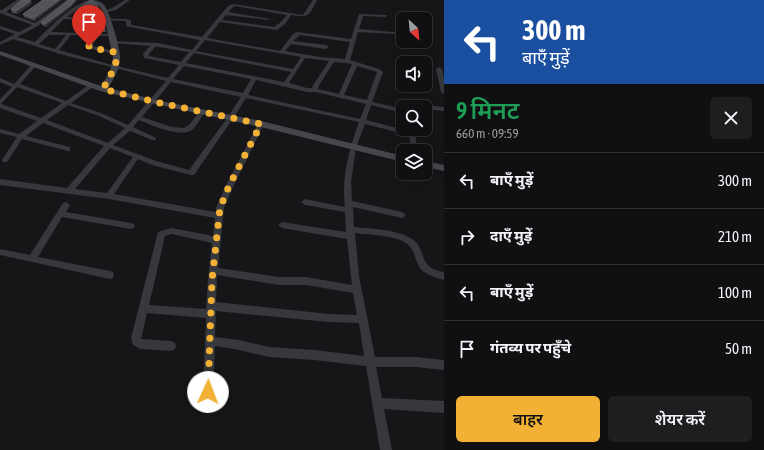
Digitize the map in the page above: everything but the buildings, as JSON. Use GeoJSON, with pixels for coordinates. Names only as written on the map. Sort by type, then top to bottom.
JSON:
{"type":"FeatureCollection","features":[{"type":"Feature","properties":{"kind":"street"},"geometry":{"type":"LineString","coordinates":[[1,12],[20,0]]}},
{"type":"Feature","properties":{"kind":"street"},"geometry":{"type":"LineString","coordinates":[[0,44],[36,25],[69,0]]}},
{"type":"Feature","properties":{"kind":"street"},"geometry":{"type":"LineString","coordinates":[[36,44],[63,18],[90,0]]}},
{"type":"Feature","properties":{"kind":"street"},"geometry":{"type":"LineString","coordinates":[[93,0],[106,11],[117,60],[115,68],[103,89]]}},
{"type":"Feature","properties":{"kind":"street"},"geometry":{"type":"LineString","coordinates":[[106,11],[114,9],[128,0]]}},
{"type":"Feature","properties":{"kind":"street"},"geometry":{"type":"LineString","coordinates":[[70,190],[109,145],[138,118],[181,64],[230,7],[235,5],[306,16],[315,0]]}},
{"type":"Feature","properties":{"kind":"street"},"geometry":{"type":"LineString","coordinates":[[1,12],[36,25]]}},
{"type":"Feature","properties":{"kind":"street"},"geometry":{"type":"LineString","coordinates":[[225,13],[268,19]]}},
{"type":"Feature","properties":{"kind":"street"},"geometry":{"type":"LineString","coordinates":[[17,18],[24,14]]}},
{"type":"Feature","properties":{"kind":"street"},"geometry":{"type":"LineString","coordinates":[[219,20],[274,29],[278,28],[290,14]]}},
{"type":"Feature","properties":{"kind":"street"},"geometry":{"type":"LineString","coordinates":[[347,61],[361,15],[384,16]]}},
{"type":"Feature","properties":{"kind":"street"},"geometry":{"type":"LineString","coordinates":[[63,18],[128,20],[130,22],[129,26],[154,45],[295,71]]}},
{"type":"Feature","properties":{"kind":"street"},"geometry":{"type":"LineString","coordinates":[[0,27],[19,34]]}},
{"type":"Feature","properties":{"kind":"street"},"geometry":{"type":"LineString","coordinates":[[356,30],[393,33]]}},
{"type":"Feature","properties":{"kind":"street"},"geometry":{"type":"LineString","coordinates":[[46,33],[97,35],[112,38],[144,36],[203,39],[304,56],[347,61],[380,72],[353,147],[347,182],[350,232],[362,319],[386,450]]}},
{"type":"Feature","properties":{"kind":"street"},"geometry":{"type":"LineString","coordinates":[[282,52],[295,35],[300,33],[353,41]]}},
{"type":"Feature","properties":{"kind":"street"},"geometry":{"type":"LineString","coordinates":[[56,51],[69,34]]}},
{"type":"Feature","properties":{"kind":"street"},"geometry":{"type":"LineString","coordinates":[[97,35],[89,47],[115,52]]}},
{"type":"Feature","properties":{"kind":"street"},"geometry":{"type":"LineString","coordinates":[[13,37],[84,60],[115,68],[396,128]]}},
{"type":"Feature","properties":{"kind":"street"},"geometry":{"type":"LineString","coordinates":[[290,42],[326,48]]}},
{"type":"Feature","properties":{"kind":"street"},"geometry":{"type":"LineString","coordinates":[[154,45],[146,54],[146,57],[286,84],[307,90],[316,90],[396,109]]}},
{"type":"Feature","properties":{"kind":"street"},"geometry":{"type":"LineString","coordinates":[[0,53],[103,89],[202,112],[231,117],[396,157]]}},
{"type":"Feature","properties":{"kind":"street"},"geometry":{"type":"LineString","coordinates":[[286,84],[304,56]]}},
{"type":"Feature","properties":{"kind":"street"},"geometry":{"type":"LineString","coordinates":[[316,90],[315,87],[332,60]]}},
{"type":"Feature","properties":{"kind":"street"},"geometry":{"type":"LineString","coordinates":[[341,96],[355,64]]}},
{"type":"Feature","properties":{"kind":"street"},"geometry":{"type":"LineString","coordinates":[[34,65],[0,104],[154,163],[192,172],[231,117],[255,78]]}},
{"type":"Feature","properties":{"kind":"street"},"geometry":{"type":"LineString","coordinates":[[439,69],[444,92]]}},
{"type":"Feature","properties":{"kind":"street"},"geometry":{"type":"LineString","coordinates":[[0,80],[101,115],[154,139]]}},
{"type":"Feature","properties":{"kind":"street"},"geometry":{"type":"LineString","coordinates":[[5,160],[21,136],[69,104],[92,85]]}},
{"type":"Feature","properties":{"kind":"street"},"geometry":{"type":"LineString","coordinates":[[432,108],[444,109]]}},
{"type":"Feature","properties":{"kind":"street"},"geometry":{"type":"LineString","coordinates":[[138,118],[174,130],[184,131],[193,124],[202,112]]}},
{"type":"Feature","properties":{"kind":"street"},"geometry":{"type":"LineString","coordinates":[[208,392],[212,271],[220,208],[229,186],[261,124]]}},
{"type":"Feature","properties":{"kind":"street"},"geometry":{"type":"LineString","coordinates":[[0,131],[68,149]]}},
{"type":"Feature","properties":{"kind":"street"},"geometry":{"type":"LineString","coordinates":[[109,196],[137,156]]}},
{"type":"Feature","properties":{"kind":"street"},"geometry":{"type":"LineString","coordinates":[[432,165],[444,168]]}},
{"type":"Feature","properties":{"kind":"street"},"geometry":{"type":"LineString","coordinates":[[0,182],[109,196],[219,216]]}},
{"type":"Feature","properties":{"kind":"street"},"geometry":{"type":"LineString","coordinates":[[305,202],[348,206],[402,215]]}},
{"type":"Feature","properties":{"kind":"street"},"geometry":{"type":"LineString","coordinates":[[32,259],[66,205]]}},
{"type":"Feature","properties":{"kind":"street"},"geometry":{"type":"LineString","coordinates":[[60,214],[131,226]]}},
{"type":"Feature","properties":{"kind":"street"},"geometry":{"type":"LineString","coordinates":[[282,225],[407,240],[418,252],[420,261],[425,269],[444,276]]}},
{"type":"Feature","properties":{"kind":"street"},"geometry":{"type":"LineString","coordinates":[[171,346],[148,346],[137,342],[136,338],[161,234],[172,232],[215,240]]}},
{"type":"Feature","properties":{"kind":"street"},"geometry":{"type":"LineString","coordinates":[[0,252],[110,275]]}},
{"type":"Feature","properties":{"kind":"street"},"geometry":{"type":"LineString","coordinates":[[212,271],[279,281],[306,281],[358,290]]}},
{"type":"Feature","properties":{"kind":"street"},"geometry":{"type":"LineString","coordinates":[[143,309],[211,310],[321,318],[362,319]]}},
{"type":"Feature","properties":{"kind":"street"},"geometry":{"type":"LineString","coordinates":[[210,341],[239,345],[268,352],[314,355],[370,362],[416,362],[444,365]]}},
{"type":"Feature","properties":{"kind":"street"},"geometry":{"type":"LineString","coordinates":[[377,403],[444,407]]}},
{"type":"Feature","properties":{"kind":"route"},"geometry":{"type":"LineString","coordinates":[[89,46],[91,48],[115,52],[117,57],[114,72],[103,89],[160,103],[261,124],[251,147],[229,186],[220,208],[216,231],[212,280],[208,392]]}}]}
